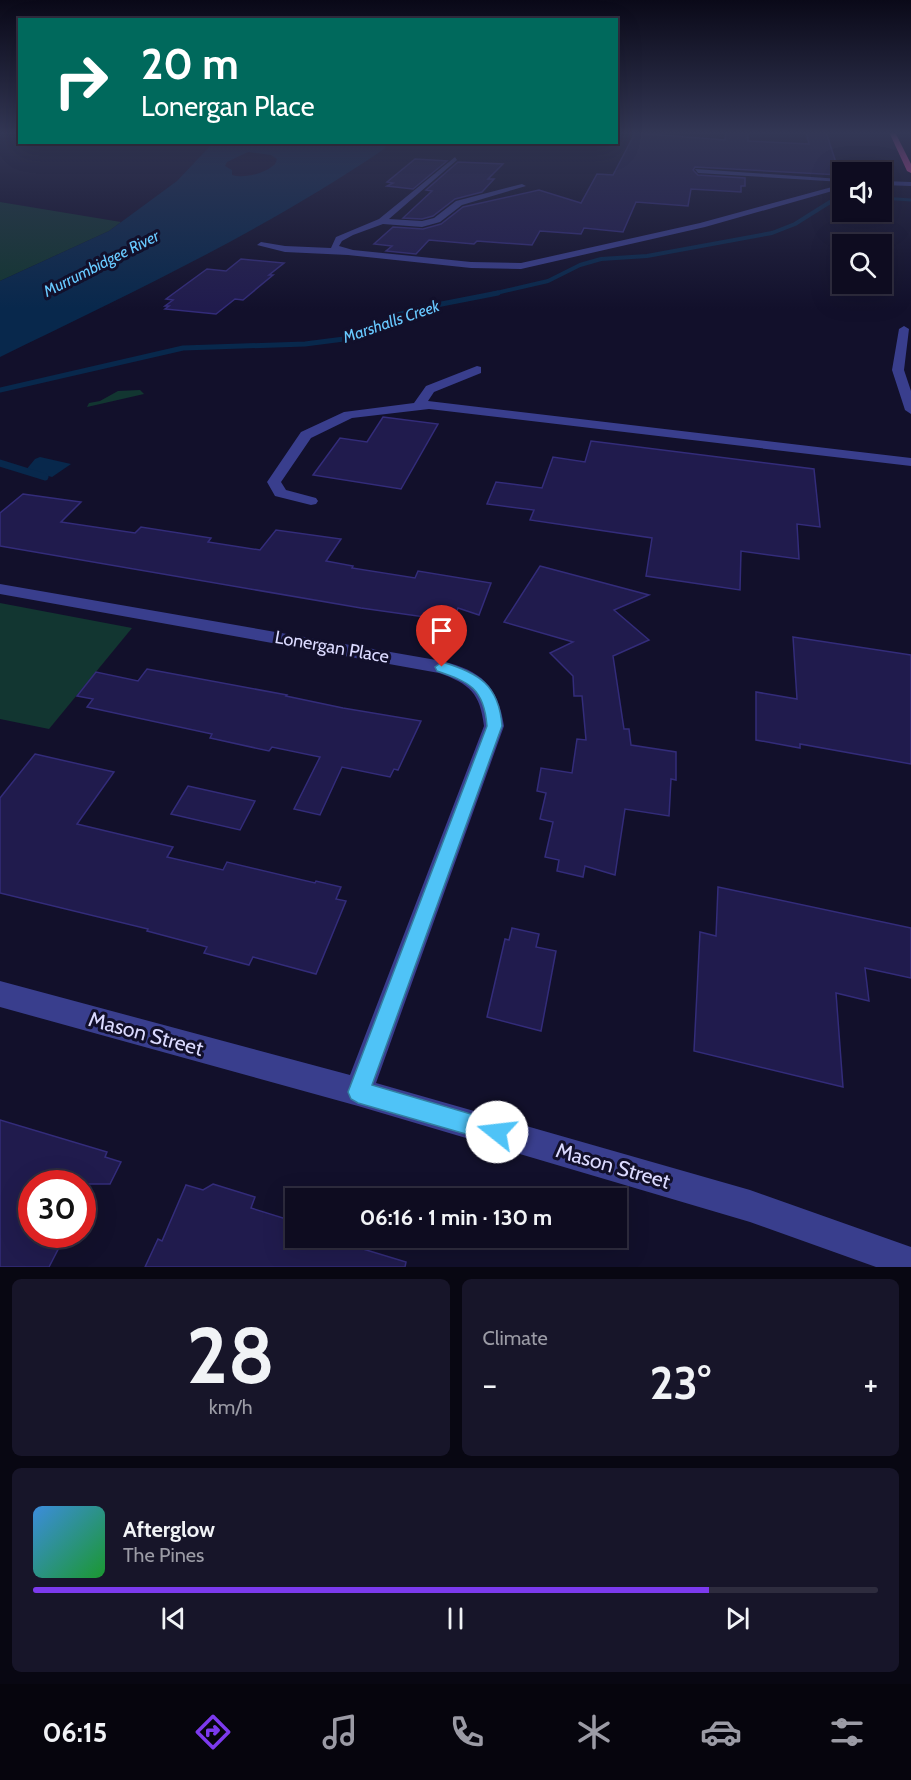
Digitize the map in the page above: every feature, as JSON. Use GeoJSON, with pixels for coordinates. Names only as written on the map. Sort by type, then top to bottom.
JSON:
{"type":"FeatureCollection","features":[{"type":"Feature","properties":{"kind":"street"},"geometry":{"type":"LineString","coordinates":[[352,253],[334,247],[339,239],[382,221],[417,191]]}},
{"type":"Feature","properties":{"kind":"street"},"geometry":{"type":"LineString","coordinates":[[382,221],[422,224],[437,220],[459,203],[503,191]]}},
{"type":"Feature","properties":{"kind":"street"},"geometry":{"type":"LineString","coordinates":[[261,245],[471,265],[520,266],[702,225],[816,191]]}},
{"type":"Feature","properties":{"kind":"street"},"geometry":{"type":"LineString","coordinates":[[904,329],[898,370],[911,410]]}},
{"type":"Feature","properties":{"kind":"street"},"geometry":{"type":"LineString","coordinates":[[418,407],[430,389],[477,370]]}},
{"type":"Feature","properties":{"kind":"street"},"geometry":{"type":"LineString","coordinates":[[311,501],[280,493],[274,482],[306,435],[349,415],[429,405],[911,462]]}},
{"type":"Feature","properties":{"kind":"street","name":"Lonergan Place"},"geometry":{"type":"LineString","coordinates":[[0,589],[442,667],[466,676],[479,684],[488,695],[493,709],[494,726],[358,1092]]}},
{"type":"Feature","properties":{"kind":"street","name":"Mason Street"},"geometry":{"type":"LineString","coordinates":[[0,994],[358,1092],[750,1206],[911,1263]]}},
{"type":"Feature","properties":{"kind":"green space"},"geometry":{"type":"Polygon","coordinates":[[[0,202],[121,222],[109,231],[0,281],[0,202]]]}},
{"type":"Feature","properties":{"kind":"green space"},"geometry":{"type":"Polygon","coordinates":[[[140,390],[144,394],[87,407],[89,403],[100,401],[118,391],[140,390]]]}},
{"type":"Feature","properties":{"kind":"green space"},"geometry":{"type":"Polygon","coordinates":[[[0,603],[132,628],[49,729],[0,719],[0,603]]]}},
{"type":"Feature","properties":{"kind":"water","name":"Murrumbidgee River"},"geometry":{"type":"Polygon","coordinates":[[[163,191],[318,191],[196,260],[0,357],[0,281],[109,231],[163,191]]]}},
{"type":"Feature","properties":{"kind":"water"},"geometry":{"type":"Polygon","coordinates":[[[40,457],[71,464],[52,477],[26,470],[35,459],[40,457]]]}},
{"type":"Feature","properties":{"kind":"building"},"geometry":{"type":"Polygon","coordinates":[[[432,191],[483,191],[455,199],[433,216],[422,219],[403,218],[432,191]]]}},
{"type":"Feature","properties":{"kind":"building"},"geometry":{"type":"Polygon","coordinates":[[[543,191],[581,203],[588,191],[691,191],[688,206],[636,202],[623,232],[584,228],[581,234],[540,231],[532,245],[477,241],[474,244],[429,240],[416,254],[386,251],[392,246],[374,244],[393,227],[423,229],[441,224],[463,207],[543,191]]]}},
{"type":"Feature","properties":{"kind":"building"},"geometry":{"type":"Polygon","coordinates":[[[241,259],[284,263],[243,300],[235,299],[216,314],[165,309],[169,306],[165,306],[173,300],[166,299],[207,269],[226,271],[241,259]]]}},
{"type":"Feature","properties":{"kind":"building"},"geometry":{"type":"Polygon","coordinates":[[[383,417],[438,424],[401,489],[313,475],[340,438],[367,442],[383,417]]]}},
{"type":"Feature","properties":{"kind":"building"},"geometry":{"type":"Polygon","coordinates":[[[591,441],[814,469],[820,527],[797,524],[799,559],[741,551],[740,590],[646,576],[652,538],[530,520],[534,510],[487,504],[496,482],[542,488],[553,457],[585,462],[591,441]]]}},
{"type":"Feature","properties":{"kind":"building"},"geometry":{"type":"Polygon","coordinates":[[[23,494],[81,502],[61,522],[135,533],[141,527],[211,538],[208,542],[260,550],[276,530],[341,539],[326,561],[353,566],[352,568],[415,578],[418,571],[491,583],[479,615],[458,608],[453,621],[361,608],[0,546],[0,513],[23,494]]]}},
{"type":"Feature","properties":{"kind":"building"},"geometry":{"type":"Polygon","coordinates":[[[540,566],[649,595],[614,610],[649,640],[613,656],[624,729],[629,729],[631,745],[676,752],[676,780],[671,779],[669,816],[625,809],[615,875],[585,866],[583,877],[557,871],[559,860],[545,857],[553,822],[540,819],[546,793],[537,791],[541,768],[572,773],[577,739],[586,740],[582,696],[574,696],[573,676],[550,653],[573,642],[504,622],[540,566]]]}},
{"type":"Feature","properties":{"kind":"building"},"geometry":{"type":"Polygon","coordinates":[[[793,637],[911,655],[911,764],[800,744],[800,748],[756,740],[756,692],[797,699],[793,637]]]}},
{"type":"Feature","properties":{"kind":"building"},"geometry":{"type":"Polygon","coordinates":[[[147,669],[421,721],[398,770],[394,769],[390,777],[342,767],[320,815],[294,809],[320,757],[272,747],[269,751],[210,738],[212,734],[87,707],[93,699],[77,696],[96,672],[138,681],[147,669]]]}},
{"type":"Feature","properties":{"kind":"building"},"geometry":{"type":"Polygon","coordinates":[[[35,754],[114,772],[77,824],[173,847],[167,857],[223,870],[227,862],[341,887],[336,899],[346,901],[316,974],[253,957],[249,965],[204,953],[207,947],[147,931],[148,929],[0,893],[0,798],[35,754]]]}},
{"type":"Feature","properties":{"kind":"building"},"geometry":{"type":"Polygon","coordinates":[[[188,786],[255,801],[240,830],[171,814],[188,786]]]}},
{"type":"Feature","properties":{"kind":"building"},"geometry":{"type":"Polygon","coordinates":[[[718,887],[911,928],[911,978],[865,968],[869,1001],[836,993],[843,1087],[694,1051],[700,932],[716,936],[718,887]]]}},
{"type":"Feature","properties":{"kind":"building"},"geometry":{"type":"Polygon","coordinates":[[[512,928],[539,934],[536,947],[556,951],[541,1031],[487,1017],[505,939],[509,940],[512,928]]]}},
{"type":"Feature","properties":{"kind":"building"},"geometry":{"type":"Polygon","coordinates":[[[0,1120],[107,1152],[105,1157],[121,1162],[110,1184],[96,1184],[96,1170],[18,1170],[18,1248],[59,1248],[49,1267],[0,1267],[0,1120]]]}},
{"type":"Feature","properties":{"kind":"building"},"geometry":{"type":"Polygon","coordinates":[[[213,1184],[255,1197],[251,1208],[285,1219],[285,1248],[363,1248],[406,1262],[405,1267],[145,1267],[158,1239],[162,1241],[186,1185],[203,1190],[213,1184]]]}},
{"type":"Feature","properties":{"kind":"waterway","name":"Marshalls Creek"},"geometry":{"type":"LineString","coordinates":[[892,199],[911,200]]}},
{"type":"Feature","properties":{"kind":"waterway","name":"Marshalls Creek"},"geometry":{"type":"LineString","coordinates":[[492,294],[548,281],[580,265],[601,259],[647,256],[772,233],[795,224],[830,202]]}},
{"type":"Feature","properties":{"kind":"waterway","name":"Marshalls Creek"},"geometry":{"type":"LineString","coordinates":[[827,204],[832,203]]}},
{"type":"Feature","properties":{"kind":"waterway","name":"Marshalls Creek"},"geometry":{"type":"LineString","coordinates":[[0,390],[183,348],[305,344],[344,339],[398,315],[421,308],[498,293]]}},
{"type":"Feature","properties":{"kind":"waterway"},"geometry":{"type":"LineString","coordinates":[[0,463],[45,477]]}},
{"type":"Feature","properties":{"kind":"route"},"geometry":{"type":"LineString","coordinates":[[442,667],[466,676],[479,684],[488,695],[493,709],[494,726],[358,1092],[497,1132]]}}]}
